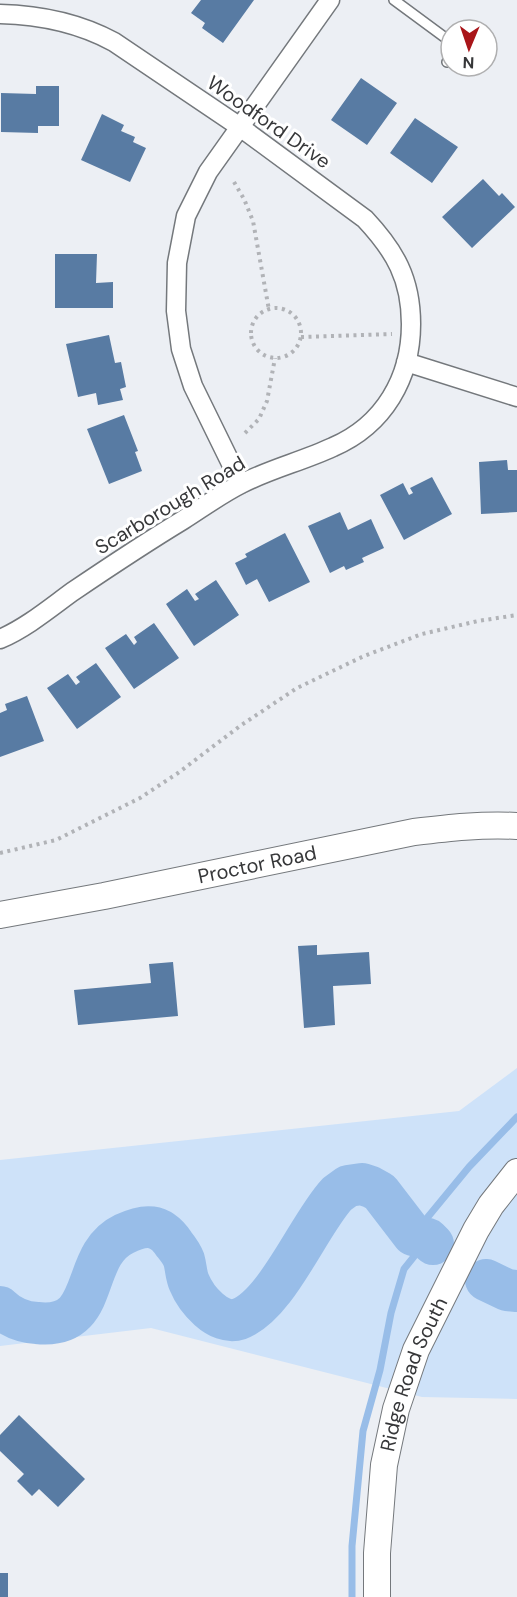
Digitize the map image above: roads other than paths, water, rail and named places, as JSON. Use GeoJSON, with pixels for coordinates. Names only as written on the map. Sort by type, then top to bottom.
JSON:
{"type":"FeatureCollection","features":[{"type":"Feature","properties":{"kind":"street"},"geometry":{"type":"LineString","coordinates":[[241,484],[192,386],[181,350],[176,311],[177,263],[186,216],[208,172],[330,0]]}},
{"type":"Feature","properties":{"kind":"street","name":"Woodford Drive"},"geometry":{"type":"LineString","coordinates":[[0,14],[40,17],[77,26],[114,42],[240,127],[365,219],[391,249],[404,279],[410,307],[411,336],[406,362]]}},
{"type":"Feature","properties":{"kind":"street"},"geometry":{"type":"LineString","coordinates":[[406,362],[517,397]]}},
{"type":"Feature","properties":{"kind":"street","name":"Scarborough Road"},"geometry":{"type":"LineString","coordinates":[[0,639],[23,627],[129,553],[241,484],[335,446],[355,435],[388,405],[397,389],[406,362]]}},
{"type":"Feature","properties":{"kind":"street","name":"Proctor Road"},"geometry":{"type":"LineString","coordinates":[[0,915],[105,896],[414,832],[498,825],[517,826]]}},
{"type":"Feature","properties":{"kind":"street","name":"Ridge Road South"},"geometry":{"type":"LineString","coordinates":[[377,1597],[377,1553],[384,1465],[396,1409],[412,1360],[476,1230],[491,1205],[517,1172]]}},
{"type":"Feature","properties":{"kind":"lane"},"geometry":{"type":"LineString","coordinates":[[394,0],[439,33]]}},
{"type":"Feature","properties":{"kind":"waterway"},"geometry":{"type":"LineString","coordinates":[[413,1235],[469,1167],[517,1117]]}},
{"type":"Feature","properties":{"kind":"waterway"},"geometry":{"type":"LineString","coordinates":[[0,1307],[12,1316],[37,1323],[58,1322],[72,1315],[81,1304],[100,1258],[110,1244],[124,1234],[139,1228],[152,1227],[169,1237],[180,1252],[189,1282],[202,1303],[223,1319],[239,1319],[253,1311],[266,1298],[292,1262],[326,1207],[337,1194],[348,1186],[362,1184],[380,1192],[413,1235],[428,1239],[433,1244]]}},
{"type":"Feature","properties":{"kind":"waterway"},"geometry":{"type":"LineString","coordinates":[[352,1597],[352,1546],[363,1431],[380,1370],[391,1313],[404,1269],[428,1239]]}},
{"type":"Feature","properties":{"kind":"waterway"},"geometry":{"type":"LineString","coordinates":[[486,1280],[507,1290],[517,1291]]}}]}
